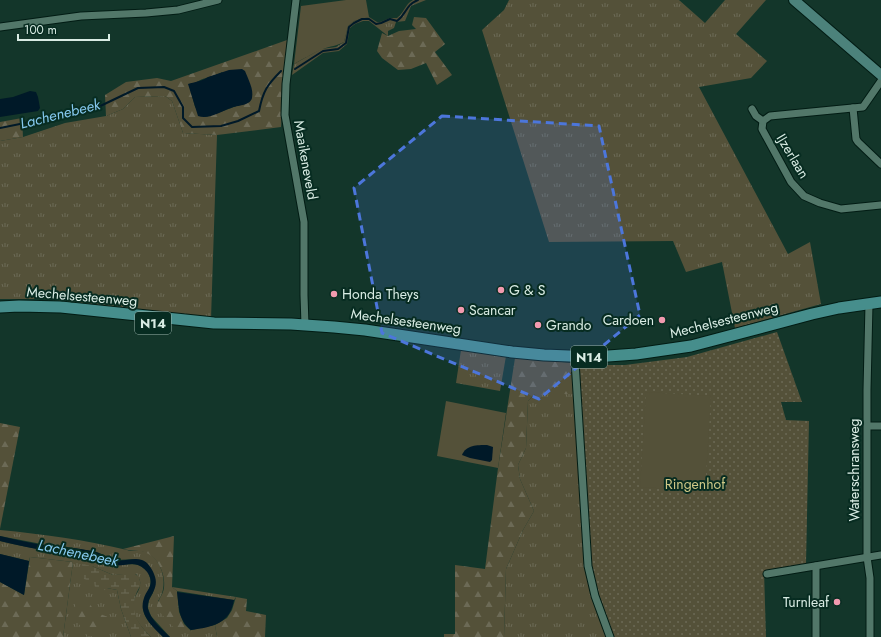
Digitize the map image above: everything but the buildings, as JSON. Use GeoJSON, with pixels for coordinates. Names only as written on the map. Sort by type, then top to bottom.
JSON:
{"type":"FeatureCollection","features":[{"type":"Feature","properties":{"kind":"main road","name":"Mechelsesteenweg"},"geometry":{"type":"LineString","coordinates":[[0,307],[61,307],[214,323],[306,325],[365,330],[512,352],[594,357],[636,354],[709,342],[812,314],[881,302]]}},
{"type":"Feature","properties":{"kind":"main road","name":"Mechelsesteenweg"},"geometry":{"type":"LineString","coordinates":[[0,314],[47,312],[225,329],[291,327],[306,325]]}},
{"type":"Feature","properties":{"kind":"street"},"geometry":{"type":"LineString","coordinates":[[0,27],[81,16],[178,10],[218,0]]}},
{"type":"Feature","properties":{"kind":"street","name":"Maaikeneveld"},"geometry":{"type":"LineString","coordinates":[[296,0],[286,84],[285,110],[304,222],[304,295],[306,325]]}},
{"type":"Feature","properties":{"kind":"street"},"geometry":{"type":"LineString","coordinates":[[794,0],[881,75]]}},
{"type":"Feature","properties":{"kind":"street","name":"IJzerlaan"},"geometry":{"type":"LineString","coordinates":[[881,81],[862,107],[770,116],[763,121],[762,129],[786,175],[804,196],[820,203],[841,209],[881,205]]}},
{"type":"Feature","properties":{"kind":"street"},"geometry":{"type":"LineString","coordinates":[[853,108],[856,139],[881,164]]}},
{"type":"Feature","properties":{"kind":"street","name":"IJzerlaan"},"geometry":{"type":"LineString","coordinates":[[752,109],[756,116],[763,121]]}},
{"type":"Feature","properties":{"kind":"street","name":"Waterschransweg"},"geometry":{"type":"LineString","coordinates":[[869,304],[867,390],[867,557],[870,578],[870,637]]}},
{"type":"Feature","properties":{"kind":"street"},"geometry":{"type":"LineString","coordinates":[[573,356],[575,361],[588,566],[595,596],[610,637]]}},
{"type":"Feature","properties":{"kind":"street"},"geometry":{"type":"LineString","coordinates":[[868,426],[881,426]]}},
{"type":"Feature","properties":{"kind":"street"},"geometry":{"type":"LineString","coordinates":[[767,574],[881,555]]}},
{"type":"Feature","properties":{"kind":"street"},"geometry":{"type":"LineString","coordinates":[[816,566],[816,637]]}},
{"type":"Feature","properties":{"kind":"highlighted area"},"geometry":{"type":"Polygon","coordinates":[[[442,116],[599,126],[640,315],[539,399],[382,333],[354,188],[442,116]]]}},
{"type":"Feature","properties":{"kind":"green space"},"geometry":{"type":"Polygon","coordinates":[[[346,0],[366,0],[369,17],[354,21],[348,26],[344,42],[319,51],[294,64],[301,6],[346,0]]]}},
{"type":"Feature","properties":{"kind":"green space"},"geometry":{"type":"Polygon","coordinates":[[[413,0],[426,0],[411,6],[405,21],[396,22],[394,28],[388,31],[388,36],[369,21],[363,21],[355,24],[350,28],[347,44],[339,51],[323,53],[292,75],[294,64],[321,49],[336,47],[344,42],[348,26],[354,21],[369,17],[377,22],[390,18],[397,18],[413,0]]]}},
{"type":"Feature","properties":{"kind":"green space"},"geometry":{"type":"Polygon","coordinates":[[[509,0],[679,0],[705,23],[725,0],[766,0],[736,34],[767,61],[751,78],[699,87],[788,254],[810,242],[821,304],[735,328],[722,262],[686,272],[673,241],[549,242],[482,30],[504,10],[509,0]]]}},
{"type":"Feature","properties":{"kind":"green space"},"geometry":{"type":"Polygon","coordinates":[[[414,17],[426,18],[445,44],[435,52],[452,75],[437,85],[426,63],[411,69],[398,70],[382,58],[377,51],[382,33],[388,36],[399,31],[416,29],[412,25],[414,17]]]}},
{"type":"Feature","properties":{"kind":"green space"},"geometry":{"type":"Polygon","coordinates":[[[287,40],[281,127],[217,135],[183,133],[172,101],[165,96],[135,97],[123,109],[106,116],[105,95],[126,82],[157,78],[171,81],[287,40]],[[222,72],[198,81],[190,88],[195,107],[205,117],[249,102],[222,72]]]}},
{"type":"Feature","properties":{"kind":"green space"},"geometry":{"type":"Polygon","coordinates":[[[165,96],[172,101],[183,133],[217,135],[211,319],[45,299],[0,299],[0,141],[23,137],[65,123],[106,116],[123,109],[135,97],[165,96]]]}},
{"type":"Feature","properties":{"kind":"green space"},"geometry":{"type":"Polygon","coordinates":[[[22,118],[23,137],[0,141],[0,122],[22,118]]]}},
{"type":"Feature","properties":{"kind":"green space","name":"Ringenhof"},"geometry":{"type":"Polygon","coordinates":[[[777,332],[802,402],[781,402],[786,420],[809,421],[806,564],[764,571],[766,637],[614,637],[593,578],[588,547],[577,365],[625,365],[687,357],[777,332]]]}},
{"type":"Feature","properties":{"kind":"green space"},"geometry":{"type":"Polygon","coordinates":[[[461,350],[506,356],[500,391],[456,383],[461,350]]]}},
{"type":"Feature","properties":{"kind":"green space"},"geometry":{"type":"Polygon","coordinates":[[[515,358],[573,363],[574,394],[535,394],[528,401],[526,448],[518,465],[520,479],[534,511],[523,530],[506,569],[504,637],[444,637],[444,634],[455,634],[455,565],[485,569],[498,468],[515,358]]]}},
{"type":"Feature","properties":{"kind":"green space"},"geometry":{"type":"Polygon","coordinates":[[[646,392],[711,396],[705,491],[640,487],[646,392]]]}},
{"type":"Feature","properties":{"kind":"green space"},"geometry":{"type":"Polygon","coordinates":[[[535,394],[574,394],[584,551],[608,637],[504,637],[506,569],[523,530],[534,511],[520,479],[518,465],[526,448],[528,401],[535,394]]]}},
{"type":"Feature","properties":{"kind":"green space"},"geometry":{"type":"Polygon","coordinates":[[[446,401],[506,413],[498,468],[437,456],[446,401]]]}},
{"type":"Feature","properties":{"kind":"green space"},"geometry":{"type":"Polygon","coordinates":[[[0,423],[20,427],[0,529],[0,423]]]}},
{"type":"Feature","properties":{"kind":"green space"},"geometry":{"type":"Polygon","coordinates":[[[0,530],[32,533],[96,543],[129,551],[143,551],[148,553],[157,562],[163,575],[163,589],[158,601],[191,631],[215,625],[217,637],[170,637],[151,616],[148,608],[155,582],[136,559],[115,560],[97,552],[52,546],[0,536],[0,530]]]}},
{"type":"Feature","properties":{"kind":"green space"},"geometry":{"type":"Polygon","coordinates":[[[174,536],[172,587],[177,591],[179,612],[184,624],[192,632],[180,632],[176,630],[157,609],[163,591],[164,577],[160,567],[153,557],[144,552],[123,549],[174,536]]]}},
{"type":"Feature","properties":{"kind":"green space"},"geometry":{"type":"Polygon","coordinates":[[[0,541],[38,549],[85,555],[114,564],[135,564],[142,567],[145,569],[150,580],[149,589],[143,606],[144,614],[148,621],[163,637],[151,637],[140,625],[134,614],[134,599],[140,587],[139,579],[136,574],[113,575],[92,566],[107,588],[117,590],[121,609],[131,637],[63,637],[73,562],[30,557],[29,561],[0,554],[0,541]]]}},
{"type":"Feature","properties":{"kind":"green space"},"geometry":{"type":"Polygon","coordinates":[[[30,557],[73,562],[63,637],[0,637],[0,582],[24,595],[30,557]]]}},
{"type":"Feature","properties":{"kind":"green space"},"geometry":{"type":"Polygon","coordinates":[[[82,564],[92,566],[113,575],[134,573],[139,577],[141,585],[134,600],[135,613],[145,631],[151,637],[131,637],[121,609],[117,590],[107,588],[102,592],[96,591],[94,583],[84,579],[82,564]]]}},
{"type":"Feature","properties":{"kind":"green space"},"geometry":{"type":"Polygon","coordinates":[[[172,587],[236,597],[234,600],[177,591],[172,587]]]}},
{"type":"Feature","properties":{"kind":"green space"},"geometry":{"type":"Polygon","coordinates":[[[78,597],[88,601],[95,612],[108,617],[104,628],[98,636],[88,636],[78,622],[75,608],[78,597]]]}},
{"type":"Feature","properties":{"kind":"green space"},"geometry":{"type":"Polygon","coordinates":[[[236,597],[247,599],[246,611],[266,615],[265,637],[217,637],[215,625],[227,618],[232,610],[236,597]]]}},
{"type":"Feature","properties":{"kind":"water"},"geometry":{"type":"Polygon","coordinates":[[[242,69],[245,71],[251,88],[251,101],[211,116],[198,116],[188,84],[229,70],[242,69]]]}},
{"type":"Feature","properties":{"kind":"water"},"geometry":{"type":"Polygon","coordinates":[[[30,91],[36,92],[38,97],[40,108],[38,111],[0,117],[0,99],[13,97],[30,91]]]}},
{"type":"Feature","properties":{"kind":"water"},"geometry":{"type":"Polygon","coordinates":[[[487,445],[493,447],[492,460],[490,462],[462,455],[469,447],[487,445]]]}},
{"type":"Feature","properties":{"kind":"water"},"geometry":{"type":"Polygon","coordinates":[[[0,536],[38,544],[90,551],[99,553],[112,560],[139,559],[144,561],[151,568],[156,580],[155,589],[148,604],[149,613],[157,624],[170,637],[163,637],[145,615],[143,609],[144,598],[151,582],[145,569],[142,567],[132,564],[108,564],[97,558],[89,556],[45,550],[0,541],[0,536]]]}},
{"type":"Feature","properties":{"kind":"water"},"geometry":{"type":"Polygon","coordinates":[[[0,554],[29,561],[24,595],[0,582],[0,554]]]}},
{"type":"Feature","properties":{"kind":"water"},"geometry":{"type":"Polygon","coordinates":[[[177,592],[234,600],[229,614],[219,623],[213,626],[191,630],[181,617],[177,592]]]}},
{"type":"Feature","properties":{"kind":"waterway","name":"Lachenebeek"},"geometry":{"type":"LineString","coordinates":[[295,69],[323,51],[338,49],[346,43],[349,27],[354,23],[362,19],[369,19],[376,24],[390,19],[397,21],[408,7],[418,0]]}},
{"type":"Feature","properties":{"kind":"waterway","name":"Lachenebeek"},"geometry":{"type":"LineString","coordinates":[[0,128],[94,109],[138,88],[164,87],[174,91],[183,107],[183,118],[192,127],[221,126],[238,121],[259,111],[266,89],[281,71]]}},
{"type":"Feature","properties":{"kind":"place","name":"G & S"},"geometry":{"type":"Point","coordinates":[501,290]}},
{"type":"Feature","properties":{"kind":"place","name":"Honda Theys"},"geometry":{"type":"Point","coordinates":[334,294]}},
{"type":"Feature","properties":{"kind":"place","name":"Scancar"},"geometry":{"type":"Point","coordinates":[461,310]}},
{"type":"Feature","properties":{"kind":"place","name":"Cardoen"},"geometry":{"type":"Point","coordinates":[662,320]}},
{"type":"Feature","properties":{"kind":"place","name":"Grando"},"geometry":{"type":"Point","coordinates":[538,325]}},
{"type":"Feature","properties":{"kind":"place","name":"Turnleaf"},"geometry":{"type":"Point","coordinates":[837,602]}}]}
